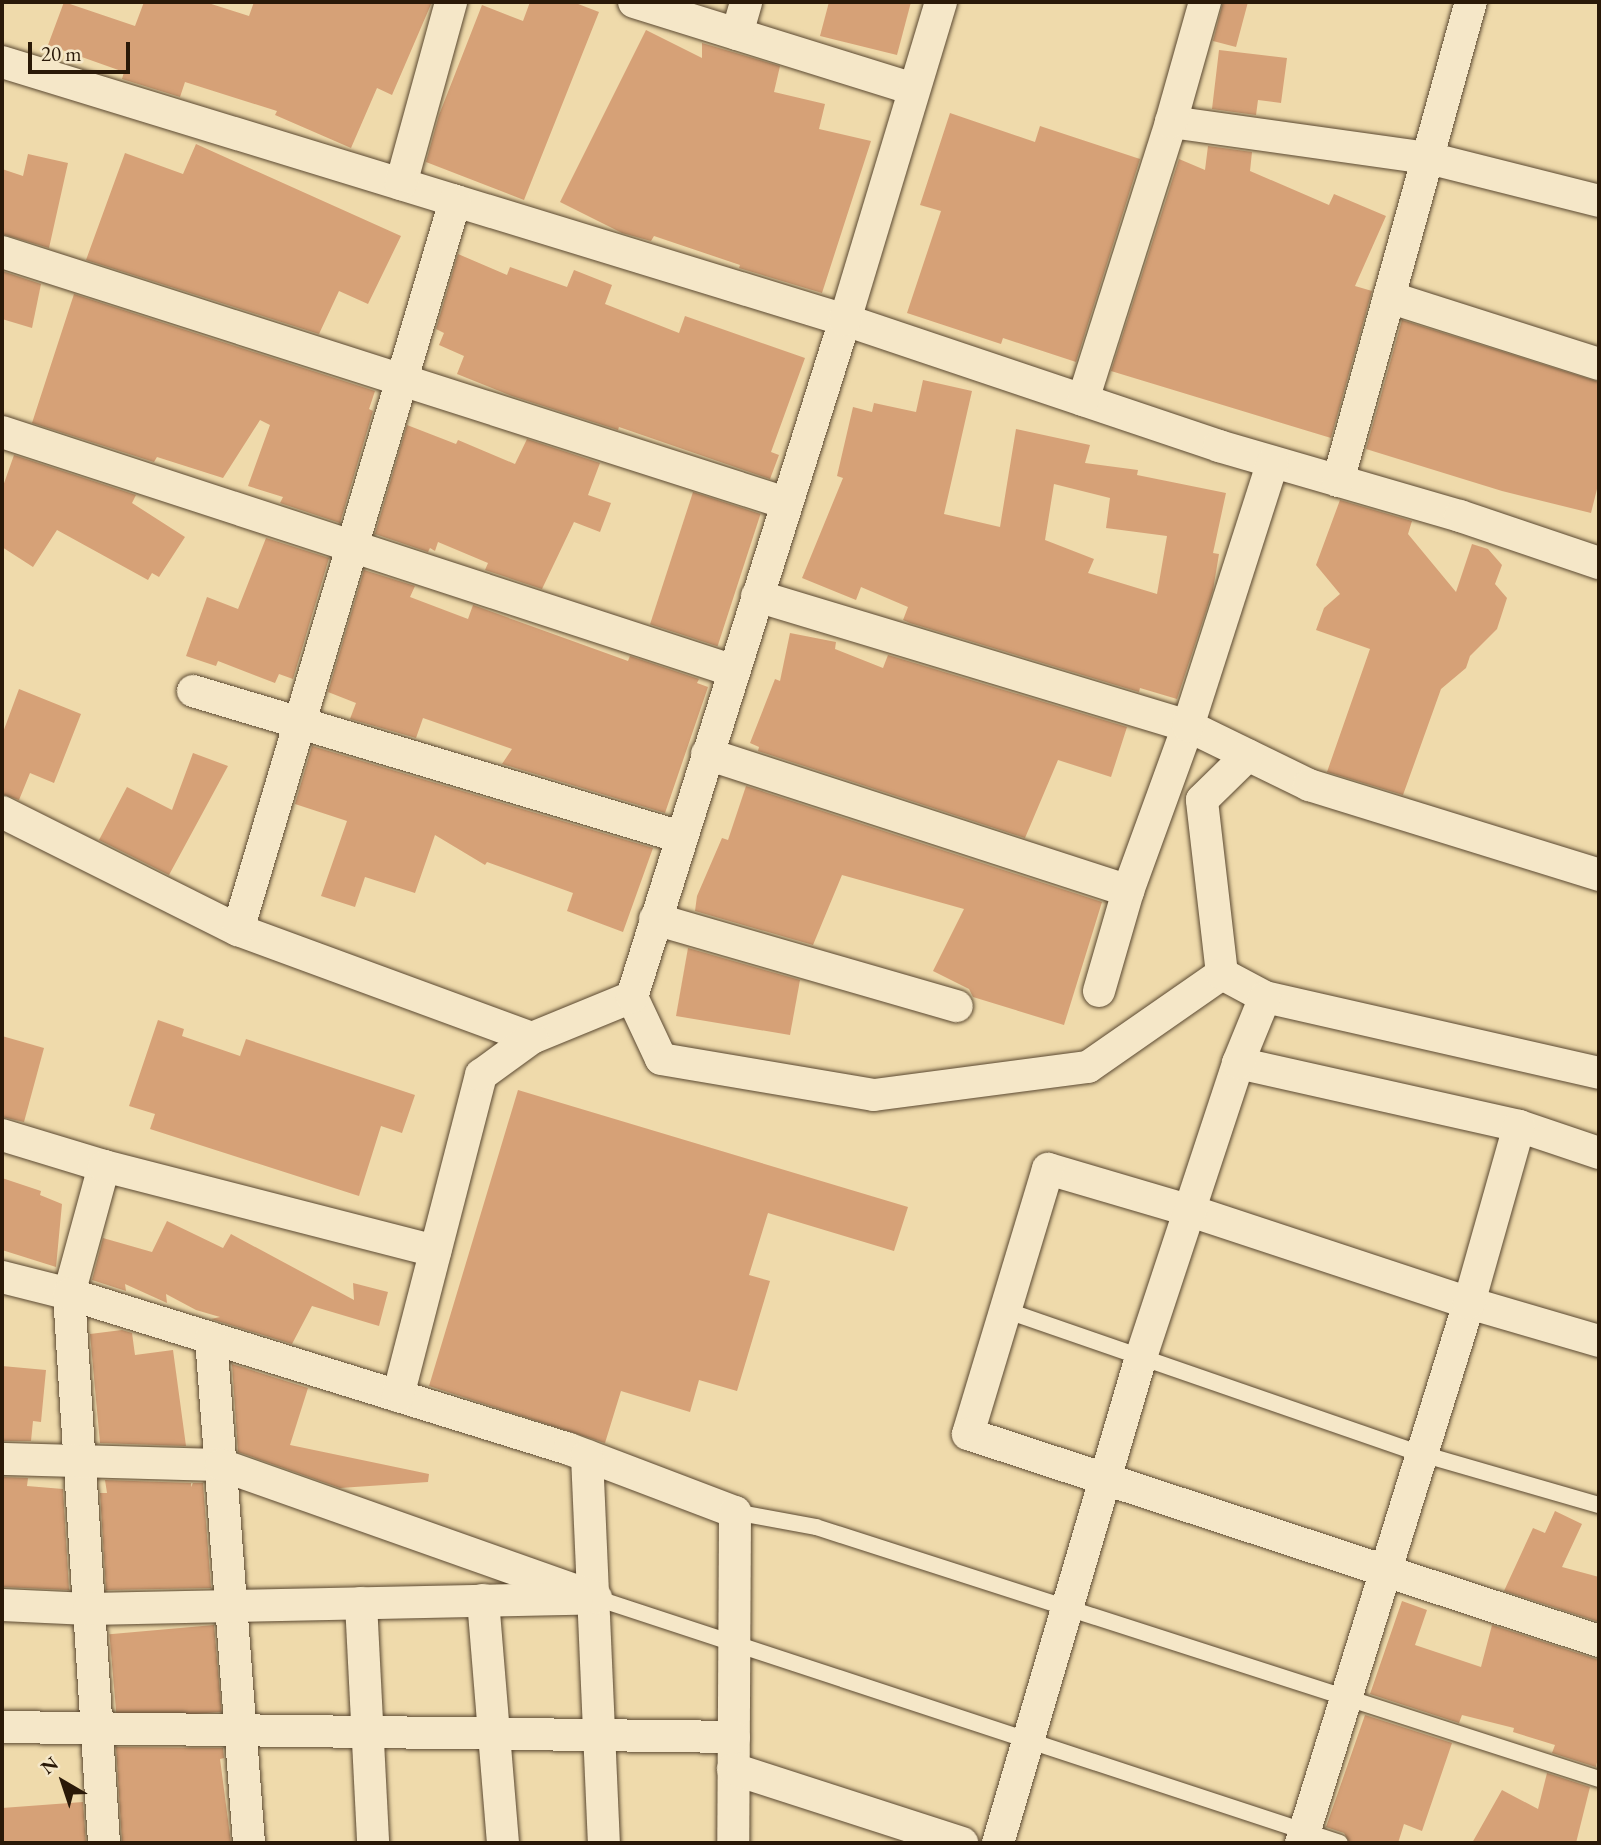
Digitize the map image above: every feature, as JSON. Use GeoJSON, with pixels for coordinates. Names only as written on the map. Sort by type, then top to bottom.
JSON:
{"type":"FeatureCollection","features":[{"type":"Feature","properties":{"kind":"street"},"geometry":{"type":"LineString","coordinates":[[401,184],[451,2]]}},
{"type":"Feature","properties":{"kind":"street"},"geometry":{"type":"LineString","coordinates":[[634,2],[914,89]]}},
{"type":"Feature","properties":{"kind":"street"},"geometry":{"type":"LineString","coordinates":[[737,34],[746,2]]}},
{"type":"Feature","properties":{"kind":"street"},"geometry":{"type":"LineString","coordinates":[[941,2],[845,320],[632,997],[660,1059],[874,1095],[1088,1067],[1222,974]]}},
{"type":"Feature","properties":{"kind":"street"},"geometry":{"type":"LineString","coordinates":[[1083,400],[1171,122],[1205,2]]}},
{"type":"Feature","properties":{"kind":"street"},"geometry":{"type":"LineString","coordinates":[[1338,481],[1471,2]]}},
{"type":"Feature","properties":{"kind":"street"},"geometry":{"type":"LineString","coordinates":[[2,62],[845,320],[1273,462],[1460,516],[1599,563]]}},
{"type":"Feature","properties":{"kind":"street"},"geometry":{"type":"LineString","coordinates":[[1171,122],[1428,158],[1599,201]]}},
{"type":"Feature","properties":{"kind":"street"},"geometry":{"type":"LineString","coordinates":[[238,930],[454,201]]}},
{"type":"Feature","properties":{"kind":"street"},"geometry":{"type":"LineString","coordinates":[[2,252],[786,503]]}},
{"type":"Feature","properties":{"kind":"street"},"geometry":{"type":"LineString","coordinates":[[1389,297],[1599,364]]}},
{"type":"Feature","properties":{"kind":"street"},"geometry":{"type":"LineString","coordinates":[[2,432],[734,671]]}},
{"type":"Feature","properties":{"kind":"street"},"geometry":{"type":"LineString","coordinates":[[1099,991],[1128,891],[1188,726],[1273,462]]}},
{"type":"Feature","properties":{"kind":"street"},"geometry":{"type":"LineString","coordinates":[[757,596],[1188,726],[1309,785],[1599,875]]}},
{"type":"Feature","properties":{"kind":"street"},"geometry":{"type":"LineString","coordinates":[[193,691],[681,837]]}},
{"type":"Feature","properties":{"kind":"street"},"geometry":{"type":"LineString","coordinates":[[707,754],[1128,891]]}},
{"type":"Feature","properties":{"kind":"street"},"geometry":{"type":"LineString","coordinates":[[1222,974],[1202,800],[1248,755]]}},
{"type":"Feature","properties":{"kind":"street"},"geometry":{"type":"LineString","coordinates":[[2,812],[238,930],[532,1038]]}},
{"type":"Feature","properties":{"kind":"street"},"geometry":{"type":"LineString","coordinates":[[655,919],[957,1006]]}},
{"type":"Feature","properties":{"kind":"street"},"geometry":{"type":"LineString","coordinates":[[1222,974],[1265,997],[1599,1073]]}},
{"type":"Feature","properties":{"kind":"street"},"geometry":{"type":"LineString","coordinates":[[398,1396],[481,1075],[532,1038],[632,997]]}},
{"type":"Feature","properties":{"kind":"street"},"geometry":{"type":"LineString","coordinates":[[998,1843],[1107,1480],[1141,1357],[1238,1063],[1265,997]]}},
{"type":"Feature","properties":{"kind":"street"},"geometry":{"type":"LineString","coordinates":[[1238,1063],[1519,1126],[1599,1153]]}},
{"type":"Feature","properties":{"kind":"street"},"geometry":{"type":"LineString","coordinates":[[1302,1837],[1469,1303],[1519,1126]]}},
{"type":"Feature","properties":{"kind":"street"},"geometry":{"type":"LineString","coordinates":[[2,1135],[104,1166],[435,1251]]}},
{"type":"Feature","properties":{"kind":"street"},"geometry":{"type":"LineString","coordinates":[[104,1166],[69,1294],[104,1843]]}},
{"type":"Feature","properties":{"kind":"street"},"geometry":{"type":"LineString","coordinates":[[1599,1341],[1469,1303],[1191,1211],[1048,1169],[968,1434],[1599,1641]]}},
{"type":"Feature","properties":{"kind":"street"},"geometry":{"type":"LineString","coordinates":[[2,1277],[69,1294],[587,1456],[735,1512],[733,1843]]}},
{"type":"Feature","properties":{"kind":"street"},"geometry":{"type":"LineString","coordinates":[[211,1338],[249,1843]]}},
{"type":"Feature","properties":{"kind":"street"},"geometry":{"type":"LineString","coordinates":[[587,1456],[596,1598],[604,1843]]}},
{"type":"Feature","properties":{"kind":"street"},"geometry":{"type":"LineString","coordinates":[[2,1459],[221,1465],[596,1598]]}},
{"type":"Feature","properties":{"kind":"street"},"geometry":{"type":"LineString","coordinates":[[2,1605],[89,1609],[596,1598]]}},
{"type":"Feature","properties":{"kind":"street"},"geometry":{"type":"LineString","coordinates":[[483,1601],[503,1843]]}},
{"type":"Feature","properties":{"kind":"street"},"geometry":{"type":"LineString","coordinates":[[361,1603],[373,1843]]}},
{"type":"Feature","properties":{"kind":"street"},"geometry":{"type":"LineString","coordinates":[[2,1727],[734,1737]]}},
{"type":"Feature","properties":{"kind":"street"},"geometry":{"type":"LineString","coordinates":[[733,1769],[962,1843]]}},
{"type":"Feature","properties":{"kind":"lane"},"geometry":{"type":"LineString","coordinates":[[1005,1310],[1422,1454],[1599,1504]]}},
{"type":"Feature","properties":{"kind":"lane"},"geometry":{"type":"LineString","coordinates":[[735,1512],[816,1527],[1599,1779]]}},
{"type":"Feature","properties":{"kind":"lane"},"geometry":{"type":"LineString","coordinates":[[596,1598],[1028,1741],[1302,1837],[1340,1843]]}},
{"type":"Feature","properties":{"kind":"building"},"geometry":{"type":"Polygon","coordinates":[[[64,2],[135,26],[144,2],[205,2],[249,16],[254,2],[432,2],[392,95],[377,88],[351,148],[275,115],[277,111],[185,82],[180,97],[122,79],[124,72],[48,45],[64,2]]]}},
{"type":"Feature","properties":{"kind":"building"},"geometry":{"type":"Polygon","coordinates":[[[530,2],[573,2],[599,12],[524,200],[426,162],[439,115],[482,5],[523,21],[530,2]]]}},
{"type":"Feature","properties":{"kind":"building"},"geometry":{"type":"Polygon","coordinates":[[[829,2],[911,2],[897,55],[820,36],[829,2]]]}},
{"type":"Feature","properties":{"kind":"building"},"geometry":{"type":"Polygon","coordinates":[[[1223,2],[1248,2],[1236,47],[1213,41],[1223,2]]]}},
{"type":"Feature","properties":{"kind":"building"},"geometry":{"type":"Polygon","coordinates":[[[646,30],[702,58],[702,43],[780,66],[774,92],[825,104],[819,129],[871,141],[822,293],[739,268],[740,265],[654,236],[651,241],[622,233],[560,202],[646,30]]]}},
{"type":"Feature","properties":{"kind":"building"},"geometry":{"type":"Polygon","coordinates":[[[1219,50],[1287,58],[1281,103],[1258,100],[1256,115],[1212,109],[1219,50]]]}},
{"type":"Feature","properties":{"kind":"building"},"geometry":{"type":"Polygon","coordinates":[[[950,113],[1035,142],[1040,126],[1140,159],[1076,362],[1003,338],[1001,344],[907,313],[941,211],[920,205],[950,113]]]}},
{"type":"Feature","properties":{"kind":"building"},"geometry":{"type":"Polygon","coordinates":[[[196,144],[401,236],[368,304],[339,291],[319,334],[86,260],[125,153],[183,174],[196,144]]]}},
{"type":"Feature","properties":{"kind":"building"},"geometry":{"type":"Polygon","coordinates":[[[1208,146],[1252,152],[1250,171],[1329,205],[1334,194],[1386,216],[1355,286],[1372,291],[1331,438],[1111,371],[1179,159],[1205,170],[1208,146]]]}},
{"type":"Feature","properties":{"kind":"building"},"geometry":{"type":"Polygon","coordinates":[[[28,154],[68,163],[49,248],[2,234],[2,169],[23,176],[28,154]]]}},
{"type":"Feature","properties":{"kind":"building"},"geometry":{"type":"Polygon","coordinates":[[[458,254],[507,275],[510,267],[567,287],[574,270],[612,285],[605,304],[679,333],[685,316],[805,358],[771,452],[779,455],[770,479],[619,427],[618,430],[512,396],[457,374],[464,356],[439,345],[444,333],[436,329],[458,254]]]}},
{"type":"Feature","properties":{"kind":"building"},"geometry":{"type":"Polygon","coordinates":[[[2,271],[41,284],[32,328],[2,319],[2,271]]]}},
{"type":"Feature","properties":{"kind":"building"},"geometry":{"type":"Polygon","coordinates":[[[74,294],[375,391],[369,409],[373,411],[340,523],[280,503],[283,497],[248,486],[270,425],[260,420],[223,478],[157,457],[154,462],[32,423],[74,294]]]}},
{"type":"Feature","properties":{"kind":"building"},"geometry":{"type":"Polygon","coordinates":[[[1402,320],[1599,382],[1599,481],[1591,513],[1502,491],[1366,449],[1402,320]]]}},
{"type":"Feature","properties":{"kind":"building"},"geometry":{"type":"Polygon","coordinates":[[[923,380],[972,391],[944,514],[1000,527],[1016,429],[1090,445],[1085,463],[1138,470],[1137,475],[1226,493],[1213,553],[1219,554],[1213,590],[1177,699],[1140,688],[1139,692],[910,623],[903,620],[908,607],[861,587],[856,600],[802,578],[843,478],[837,476],[853,407],[872,412],[874,403],[916,412],[923,380]],[[1054,484],[1045,540],[1094,559],[1088,573],[1157,594],[1167,536],[1106,528],[1110,498],[1054,484]]]}},
{"type":"Feature","properties":{"kind":"building"},"geometry":{"type":"Polygon","coordinates":[[[407,425],[456,444],[458,440],[515,464],[527,439],[600,463],[588,495],[611,503],[600,532],[574,522],[542,589],[485,570],[488,563],[438,542],[435,551],[430,548],[428,552],[375,534],[407,425]]]}},
{"type":"Feature","properties":{"kind":"building"},"geometry":{"type":"Polygon","coordinates":[[[14,455],[136,495],[132,503],[185,537],[159,577],[152,573],[148,580],[57,530],[33,567],[2,547],[2,489],[14,455]]]}},
{"type":"Feature","properties":{"kind":"building"},"geometry":{"type":"Polygon","coordinates":[[[693,492],[761,514],[718,646],[650,624],[693,492]]]}},
{"type":"Feature","properties":{"kind":"building"},"geometry":{"type":"Polygon","coordinates":[[[1340,500],[1412,521],[1408,534],[1456,592],[1472,544],[1488,549],[1502,565],[1495,584],[1507,598],[1497,629],[1470,656],[1466,668],[1441,689],[1403,795],[1327,772],[1370,649],[1316,630],[1324,608],[1340,594],[1316,565],[1340,500]]]}},
{"type":"Feature","properties":{"kind":"building"},"geometry":{"type":"Polygon","coordinates":[[[266,538],[329,558],[293,679],[279,674],[275,683],[218,661],[216,666],[186,656],[207,597],[238,609],[266,538]]]}},
{"type":"Feature","properties":{"kind":"building"},"geometry":{"type":"Polygon","coordinates":[[[364,570],[415,586],[410,597],[468,619],[473,605],[628,661],[630,656],[699,679],[697,683],[708,687],[665,813],[502,764],[512,749],[423,718],[416,738],[350,719],[356,703],[328,692],[364,570]]]}},
{"type":"Feature","properties":{"kind":"building"},"geometry":{"type":"Polygon","coordinates":[[[790,633],[836,642],[835,649],[883,668],[888,655],[1127,727],[1111,777],[1058,760],[1025,838],[758,751],[759,747],[750,743],[775,679],[780,681],[790,633]]]}},
{"type":"Feature","properties":{"kind":"building"},"geometry":{"type":"Polygon","coordinates":[[[19,689],[81,714],[54,783],[30,773],[19,800],[2,794],[2,735],[19,689]]]}},
{"type":"Feature","properties":{"kind":"building"},"geometry":{"type":"Polygon","coordinates":[[[312,746],[653,848],[623,932],[567,911],[573,893],[487,862],[485,865],[435,835],[415,893],[365,877],[355,907],[321,896],[347,821],[295,804],[312,746]]]}},
{"type":"Feature","properties":{"kind":"building"},"geometry":{"type":"Polygon","coordinates":[[[193,753],[228,766],[169,875],[99,840],[127,787],[172,810],[193,753]]]}},
{"type":"Feature","properties":{"kind":"building"},"geometry":{"type":"Polygon","coordinates":[[[746,786],[1102,902],[1064,1025],[973,997],[969,989],[933,971],[964,909],[842,875],[813,945],[695,911],[697,896],[722,838],[728,840],[746,786]]]}},
{"type":"Feature","properties":{"kind":"building"},"geometry":{"type":"Polygon","coordinates":[[[688,948],[800,980],[790,1035],[676,1016],[688,948]]]}},
{"type":"Feature","properties":{"kind":"building"},"geometry":{"type":"Polygon","coordinates":[[[158,1020],[184,1029],[182,1036],[240,1056],[246,1039],[415,1095],[402,1133],[381,1126],[359,1196],[150,1129],[155,1114],[129,1106],[158,1020]]]}},
{"type":"Feature","properties":{"kind":"building"},"geometry":{"type":"Polygon","coordinates":[[[2,1036],[44,1048],[24,1122],[2,1117],[2,1036]]]}},
{"type":"Feature","properties":{"kind":"building"},"geometry":{"type":"Polygon","coordinates":[[[518,1090],[908,1207],[894,1251],[768,1213],[749,1275],[770,1281],[737,1391],[699,1380],[690,1412],[621,1391],[605,1443],[429,1386],[518,1090]]]}},
{"type":"Feature","properties":{"kind":"building"},"geometry":{"type":"Polygon","coordinates":[[[2,1178],[41,1191],[40,1195],[62,1204],[56,1267],[2,1250],[2,1178]]]}},
{"type":"Feature","properties":{"kind":"building"},"geometry":{"type":"Polygon","coordinates":[[[167,1221],[223,1248],[231,1234],[354,1300],[353,1283],[388,1292],[379,1326],[312,1306],[292,1344],[211,1319],[220,1317],[196,1310],[166,1294],[167,1303],[125,1284],[126,1291],[92,1280],[103,1238],[152,1252],[167,1221]]]}},
{"type":"Feature","properties":{"kind":"building"},"geometry":{"type":"Polygon","coordinates":[[[122,1330],[132,1333],[135,1355],[173,1350],[186,1446],[100,1443],[90,1334],[122,1330]]]}},
{"type":"Feature","properties":{"kind":"building"},"geometry":{"type":"Polygon","coordinates":[[[232,1364],[308,1388],[290,1445],[429,1474],[428,1482],[340,1488],[238,1452],[232,1364]]]}},
{"type":"Feature","properties":{"kind":"building"},"geometry":{"type":"Polygon","coordinates":[[[2,1366],[46,1370],[41,1422],[33,1421],[31,1441],[2,1441],[2,1366]]]}},
{"type":"Feature","properties":{"kind":"building"},"geometry":{"type":"Polygon","coordinates":[[[2,1477],[28,1478],[27,1486],[63,1489],[69,1590],[2,1587],[2,1477]]]}},
{"type":"Feature","properties":{"kind":"building"},"geometry":{"type":"Polygon","coordinates":[[[105,1480],[191,1483],[191,1487],[193,1483],[203,1483],[211,1588],[106,1590],[100,1493],[107,1493],[105,1480]]]}},
{"type":"Feature","properties":{"kind":"building"},"geometry":{"type":"Polygon","coordinates":[[[1555,1511],[1582,1524],[1562,1567],[1599,1577],[1599,1622],[1504,1591],[1533,1528],[1545,1533],[1555,1511]]]}},
{"type":"Feature","properties":{"kind":"building"},"geometry":{"type":"Polygon","coordinates":[[[1402,1601],[1427,1610],[1415,1645],[1481,1667],[1492,1625],[1599,1660],[1599,1753],[1596,1767],[1552,1753],[1555,1745],[1513,1732],[1514,1728],[1462,1715],[1459,1723],[1370,1694],[1402,1601]]]}},
{"type":"Feature","properties":{"kind":"building"},"geometry":{"type":"Polygon","coordinates":[[[214,1625],[222,1712],[117,1721],[109,1634],[214,1625]]]}},
{"type":"Feature","properties":{"kind":"building"},"geometry":{"type":"Polygon","coordinates":[[[1365,1715],[1452,1743],[1422,1831],[1404,1824],[1398,1843],[1350,1843],[1344,1833],[1326,1827],[1365,1715]]]}},
{"type":"Feature","properties":{"kind":"building"},"geometry":{"type":"Polygon","coordinates":[[[116,1747],[223,1748],[224,1758],[220,1759],[231,1843],[122,1843],[116,1747]]]}},
{"type":"Feature","properties":{"kind":"building"},"geometry":{"type":"Polygon","coordinates":[[[1547,1773],[1590,1787],[1576,1843],[1472,1843],[1502,1790],[1538,1809],[1547,1773]]]}},
{"type":"Feature","properties":{"kind":"building"},"geometry":{"type":"Polygon","coordinates":[[[83,1802],[86,1843],[2,1843],[2,1808],[83,1802]]]}}]}
